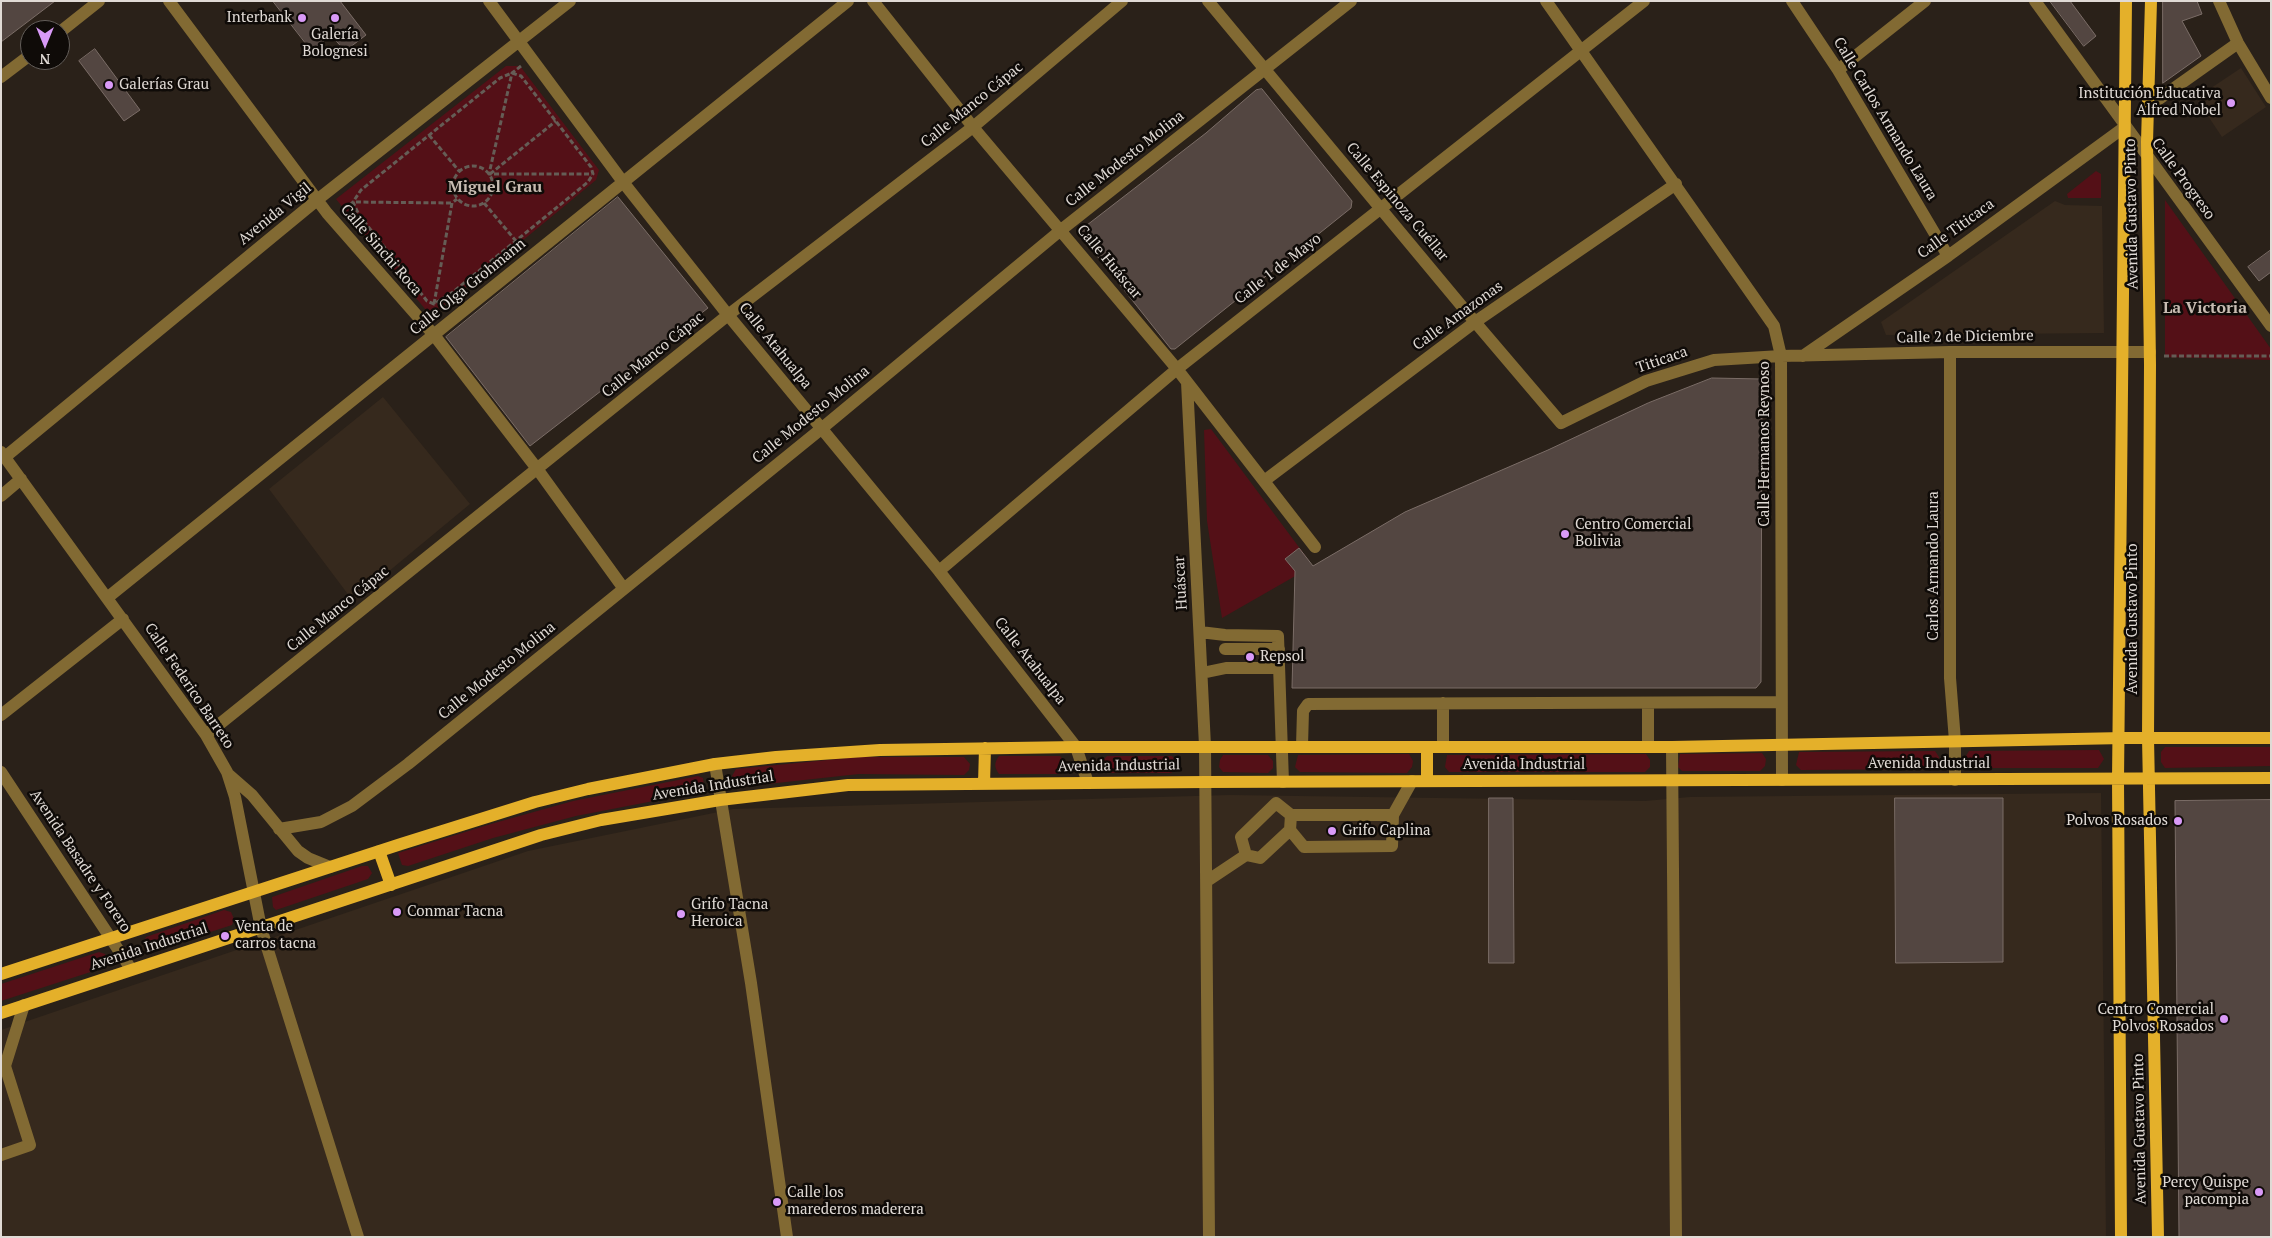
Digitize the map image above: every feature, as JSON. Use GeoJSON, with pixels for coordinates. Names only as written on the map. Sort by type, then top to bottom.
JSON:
{"type":"FeatureCollection","features":[{"type":"Feature","properties":{"kind":"main road","name":"Avenida Gustavo Pinto"},"geometry":{"type":"LineString","coordinates":[[2121,1237],[2118,780],[2124,352],[2126,1]]}},
{"type":"Feature","properties":{"kind":"main road","name":"Avenida Gustavo Pinto"},"geometry":{"type":"LineString","coordinates":[[2150,1],[2148,159],[2150,354],[2148,738],[2158,1237]]}},
{"type":"Feature","properties":{"kind":"main road","name":"Avenida Industrial"},"geometry":{"type":"LineString","coordinates":[[1,974],[380,851],[588,789],[716,764],[837,752],[985,748],[1206,746],[1672,747],[2119,738],[2271,738]]}},
{"type":"Feature","properties":{"kind":"main road"},"geometry":{"type":"LineString","coordinates":[[1427,746],[1427,781]]}},
{"type":"Feature","properties":{"kind":"main road"},"geometry":{"type":"LineString","coordinates":[[984,784],[985,748]]}},
{"type":"Feature","properties":{"kind":"main road","name":"Avenida Industrial"},"geometry":{"type":"LineString","coordinates":[[1,1013],[558,831],[601,820],[720,800],[848,785],[1088,782],[2271,778]]}},
{"type":"Feature","properties":{"kind":"main road"},"geometry":{"type":"LineString","coordinates":[[380,851],[391,885]]}},
{"type":"Feature","properties":{"kind":"street"},"geometry":{"type":"LineString","coordinates":[[70,24],[99,1]]}},
{"type":"Feature","properties":{"kind":"street","name":"Calle Sinchi Roca"},"geometry":{"type":"LineString","coordinates":[[170,1],[317,200],[434,336],[538,470],[624,589]]}},
{"type":"Feature","properties":{"kind":"street","name":"Calle Atahualpa"},"geometry":{"type":"LineString","coordinates":[[488,1],[623,182],[728,315],[939,571],[1076,747],[1088,782]]}},
{"type":"Feature","properties":{"kind":"street","name":"Avenida Vigil"},"geometry":{"type":"LineString","coordinates":[[3,454],[317,200],[570,1]]}},
{"type":"Feature","properties":{"kind":"street","name":"Calle Olga Grohmann"},"geometry":{"type":"LineString","coordinates":[[107,598],[848,1]]}},
{"type":"Feature","properties":{"kind":"street","name":"Calle Huáscar"},"geometry":{"type":"LineString","coordinates":[[873,1],[973,127],[1177,369],[1316,547]]}},
{"type":"Feature","properties":{"kind":"street","name":"Calle Manco Cápac"},"geometry":{"type":"LineString","coordinates":[[206,735],[538,470],[728,315],[973,127],[1122,1]]}},
{"type":"Feature","properties":{"kind":"street","name":"Calle Espinoza Cuéllar"},"geometry":{"type":"LineString","coordinates":[[1208,1],[1475,322],[1562,423]]}},
{"type":"Feature","properties":{"kind":"street","name":"Calle Modesto Molina"},"geometry":{"type":"LineString","coordinates":[[279,829],[321,822],[352,806],[821,429],[1061,230],[1351,1]]}},
{"type":"Feature","properties":{"kind":"street","name":"Calle Hermanos Reynoso"},"geometry":{"type":"LineString","coordinates":[[1546,1],[1774,326],[1781,356],[1782,780]]}},
{"type":"Feature","properties":{"kind":"street","name":"Calle 1 de Mayo"},"geometry":{"type":"LineString","coordinates":[[939,571],[1177,369],[1644,1]]}},
{"type":"Feature","properties":{"kind":"street","name":"Calle Carlos Armando Laura"},"geometry":{"type":"LineString","coordinates":[[1792,1],[1838,70],[1948,256]]}},
{"type":"Feature","properties":{"kind":"street"},"geometry":{"type":"LineString","coordinates":[[1838,70],[1925,1]]}},
{"type":"Feature","properties":{"kind":"street","name":"Calle Progreso"},"geometry":{"type":"LineString","coordinates":[[2035,1],[2271,326]]}},
{"type":"Feature","properties":{"kind":"street"},"geometry":{"type":"LineString","coordinates":[[2219,1],[2238,43],[2271,98]]}},
{"type":"Feature","properties":{"kind":"street"},"geometry":{"type":"LineString","coordinates":[[2149,106],[2238,43]]}},
{"type":"Feature","properties":{"kind":"street"},"geometry":{"type":"LineString","coordinates":[[1,77],[20,63]]}},
{"type":"Feature","properties":{"kind":"street","name":"Calle Titicaca"},"geometry":{"type":"LineString","coordinates":[[1803,356],[1948,256],[2126,126]]}},
{"type":"Feature","properties":{"kind":"street","name":"Calle Amazonas"},"geometry":{"type":"LineString","coordinates":[[1264,481],[1475,322],[1676,184]]}},
{"type":"Feature","properties":{"kind":"street","name":"Calle 2 de Diciembre"},"geometry":{"type":"LineString","coordinates":[[1781,356],[1950,352],[2124,352],[2150,354]]}},
{"type":"Feature","properties":{"kind":"street","name":"Carlos Armando Laura"},"geometry":{"type":"LineString","coordinates":[[1950,352],[1950,678],[1955,741],[1955,780]]}},
{"type":"Feature","properties":{"kind":"street","name":"Titicaca"},"geometry":{"type":"LineString","coordinates":[[1562,423],[1646,381],[1714,360],[1781,356]]}},
{"type":"Feature","properties":{"kind":"street","name":"Huáscar"},"geometry":{"type":"LineString","coordinates":[[1187,382],[1206,746],[1209,1237]]}},
{"type":"Feature","properties":{"kind":"street"},"geometry":{"type":"LineString","coordinates":[[3,454],[107,598]]}},
{"type":"Feature","properties":{"kind":"street"},"geometry":{"type":"LineString","coordinates":[[1,496],[21,480]]}},
{"type":"Feature","properties":{"kind":"street","name":"Calle Federico Barreto"},"geometry":{"type":"LineString","coordinates":[[107,598],[206,735],[227,772],[235,797],[261,928],[358,1237]]}},
{"type":"Feature","properties":{"kind":"street"},"geometry":{"type":"LineString","coordinates":[[1,715],[123,619]]}},
{"type":"Feature","properties":{"kind":"street"},"geometry":{"type":"LineString","coordinates":[[1200,632],[1224,635],[1278,636],[1283,782]]}},
{"type":"Feature","properties":{"kind":"street"},"geometry":{"type":"LineString","coordinates":[[1224,635],[1226,668]]}},
{"type":"Feature","properties":{"kind":"street"},"geometry":{"type":"LineString","coordinates":[[1225,649],[1279,649]]}},
{"type":"Feature","properties":{"kind":"street"},"geometry":{"type":"LineString","coordinates":[[1202,673],[1226,668],[1279,668]]}},
{"type":"Feature","properties":{"kind":"street"},"geometry":{"type":"LineString","coordinates":[[1302,746],[1303,712],[1308,704],[1781,702]]}},
{"type":"Feature","properties":{"kind":"street"},"geometry":{"type":"LineString","coordinates":[[1443,703],[1443,746]]}},
{"type":"Feature","properties":{"kind":"street"},"geometry":{"type":"LineString","coordinates":[[1648,703],[1648,747]]}},
{"type":"Feature","properties":{"kind":"street"},"geometry":{"type":"LineString","coordinates":[[1672,747],[1670,781],[1676,1004],[1676,1237]]}},
{"type":"Feature","properties":{"kind":"street"},"geometry":{"type":"LineString","coordinates":[[716,764],[720,800],[751,983],[787,1237]]}},
{"type":"Feature","properties":{"kind":"street","name":"Avenida Basadre y Forero"},"geometry":{"type":"LineString","coordinates":[[1,772],[131,969]]}},
{"type":"Feature","properties":{"kind":"street","name":"Calle Federico Barreto"},"geometry":{"type":"LineString","coordinates":[[227,772],[252,795],[298,851],[308,858],[330,867]]}},
{"type":"Feature","properties":{"kind":"street"},"geometry":{"type":"LineString","coordinates":[[1290,815],[1290,830],[1304,847],[1392,846],[1393,815],[1412,781]]}},
{"type":"Feature","properties":{"kind":"street"},"geometry":{"type":"LineString","coordinates":[[1246,855],[1241,837],[1276,803],[1290,815],[1393,815]]}},
{"type":"Feature","properties":{"kind":"street"},"geometry":{"type":"LineString","coordinates":[[1207,881],[1246,855],[1260,858],[1290,830]]}},
{"type":"Feature","properties":{"kind":"street"},"geometry":{"type":"LineString","coordinates":[[1,1155],[30,1146],[3,1067],[24,1006]]}},
{"type":"Feature","properties":{"kind":"path"},"geometry":{"type":"LineString","coordinates":[[489,174],[512,73]]}},
{"type":"Feature","properties":{"kind":"path"},"geometry":{"type":"LineString","coordinates":[[353,202],[361,190],[500,78],[512,73],[521,76],[591,167],[593,174],[588,182],[516,241],[453,292],[434,304]]}},
{"type":"Feature","properties":{"kind":"path"},"geometry":{"type":"LineString","coordinates":[[489,174],[556,121]]}},
{"type":"Feature","properties":{"kind":"path"},"geometry":{"type":"LineString","coordinates":[[429,135],[459,171]]}},
{"type":"Feature","properties":{"kind":"path"},"geometry":{"type":"LineString","coordinates":[[478,167],[489,174],[492,180],[492,193],[484,203],[471,206],[457,199],[453,183],[459,171],[465,168],[478,167]]}},
{"type":"Feature","properties":{"kind":"path"},"geometry":{"type":"LineString","coordinates":[[489,174],[593,174]]}},
{"type":"Feature","properties":{"kind":"path"},"geometry":{"type":"LineString","coordinates":[[353,202],[452,203],[457,199]]}},
{"type":"Feature","properties":{"kind":"path"},"geometry":{"type":"LineString","coordinates":[[353,202],[359,215],[427,301],[434,304]]}},
{"type":"Feature","properties":{"kind":"path"},"geometry":{"type":"LineString","coordinates":[[434,304],[452,203]]}},
{"type":"Feature","properties":{"kind":"path"},"geometry":{"type":"LineString","coordinates":[[484,203],[516,241]]}},
{"type":"Feature","properties":{"kind":"path"},"geometry":{"type":"LineString","coordinates":[[2150,354],[2271,356]]}},
{"type":"Feature","properties":{"kind":"shaded area"},"geometry":{"type":"Polygon","coordinates":[[[506,66],[520,66],[599,170],[596,180],[436,312],[425,309],[336,199],[506,66]]]}},
{"type":"Feature","properties":{"kind":"shaded area","name":"Institución Educativa Alfred Nobel"},"geometry":{"type":"Polygon","coordinates":[[[2241,68],[2266,107],[2222,137],[2196,98],[2241,68]]]}},
{"type":"Feature","properties":{"kind":"shaded area"},"geometry":{"type":"Polygon","coordinates":[[[2096,171],[2101,174],[2101,198],[2068,198],[2067,194],[2096,171]]]}},
{"type":"Feature","properties":{"kind":"shaded area"},"geometry":{"type":"Polygon","coordinates":[[[2165,200],[2271,349],[2271,360],[2165,357],[2165,200]]]}},
{"type":"Feature","properties":{"kind":"shaded area"},"geometry":{"type":"Polygon","coordinates":[[[2055,201],[2065,205],[2102,206],[2104,333],[1886,335],[1881,322],[2055,201]]]}},
{"type":"Feature","properties":{"kind":"shaded area"},"geometry":{"type":"Polygon","coordinates":[[[383,397],[470,504],[353,601],[269,489],[383,397]]]}},
{"type":"Feature","properties":{"kind":"shaded area"},"geometry":{"type":"Polygon","coordinates":[[[1211,429],[1307,558],[1311,567],[1222,618],[1207,521],[1204,430],[1211,429]]]}},
{"type":"Feature","properties":{"kind":"shaded area"},"geometry":{"type":"Polygon","coordinates":[[[2165,747],[2271,747],[2271,766],[2165,768],[2161,762],[2161,752],[2165,747]]]}},
{"type":"Feature","properties":{"kind":"shaded area"},"geometry":{"type":"Polygon","coordinates":[[[2099,750],[2104,759],[2098,768],[1971,768],[1966,764],[1966,756],[1969,751],[2099,750]]]}},
{"type":"Feature","properties":{"kind":"shaded area"},"geometry":{"type":"Polygon","coordinates":[[[1935,751],[1939,757],[1938,764],[1933,769],[1801,770],[1796,765],[1799,752],[1935,751]]]}},
{"type":"Feature","properties":{"kind":"shaded area"},"geometry":{"type":"Polygon","coordinates":[[[1762,753],[1766,759],[1765,766],[1760,771],[1682,771],[1678,767],[1680,754],[1762,753]]]}},
{"type":"Feature","properties":{"kind":"shaded area"},"geometry":{"type":"Polygon","coordinates":[[[1409,754],[1413,761],[1412,767],[1407,773],[1300,772],[1295,767],[1298,755],[1409,754]]]}},
{"type":"Feature","properties":{"kind":"shaded area"},"geometry":{"type":"Polygon","coordinates":[[[1646,754],[1650,760],[1650,767],[1645,772],[1449,772],[1445,767],[1447,755],[1646,754]]]}},
{"type":"Feature","properties":{"kind":"shaded area"},"geometry":{"type":"Polygon","coordinates":[[[1223,755],[1268,755],[1273,761],[1273,768],[1268,773],[1223,772],[1219,767],[1223,755]]]}},
{"type":"Feature","properties":{"kind":"shaded area"},"geometry":{"type":"Polygon","coordinates":[[[999,756],[1060,756],[1066,763],[1065,769],[1060,774],[999,774],[995,765],[999,756]]]}},
{"type":"Feature","properties":{"kind":"shaded area"},"geometry":{"type":"Polygon","coordinates":[[[1107,756],[1172,756],[1177,762],[1177,769],[1171,773],[1107,773],[1103,768],[1103,760],[1107,756]]]}},
{"type":"Feature","properties":{"kind":"shaded area"},"geometry":{"type":"Polygon","coordinates":[[[858,757],[964,757],[970,764],[969,770],[964,775],[859,774],[740,787],[735,784],[732,776],[736,769],[858,757]]]}},
{"type":"Feature","properties":{"kind":"shaded area"},"geometry":{"type":"Polygon","coordinates":[[[698,776],[703,778],[704,787],[700,792],[576,816],[493,838],[408,866],[402,865],[398,853],[573,801],[698,776]]]}},
{"type":"Feature","properties":{"kind":"shaded area"},"geometry":{"type":"Polygon","coordinates":[[[2101,793],[2106,1237],[1,1237],[1,1030],[528,851],[733,809],[1230,795],[1645,801],[1690,797],[2101,793]]]}},
{"type":"Feature","properties":{"kind":"shaded area"},"geometry":{"type":"Polygon","coordinates":[[[362,866],[368,866],[372,873],[368,879],[276,910],[273,907],[272,897],[362,866]]]}},
{"type":"Feature","properties":{"kind":"shaded area"},"geometry":{"type":"Polygon","coordinates":[[[224,910],[231,912],[234,919],[232,925],[155,950],[148,949],[144,942],[146,937],[224,910]]]}},
{"type":"Feature","properties":{"kind":"shaded area"},"geometry":{"type":"Polygon","coordinates":[[[99,952],[105,954],[108,961],[106,967],[1,1001],[1,984],[99,952]]]}},
{"type":"Feature","properties":{"kind":"building"},"geometry":{"type":"Polygon","coordinates":[[[1,1],[55,1],[30,20],[20,20],[20,28],[1,42],[1,1]]]}},
{"type":"Feature","properties":{"kind":"building"},"geometry":{"type":"Polygon","coordinates":[[[273,1],[340,1],[366,35],[345,51],[331,35],[312,51],[273,1]]]}},
{"type":"Feature","properties":{"kind":"building"},"geometry":{"type":"Polygon","coordinates":[[[2050,1],[2070,1],[2096,36],[2084,46],[2050,1]]]}},
{"type":"Feature","properties":{"kind":"building"},"geometry":{"type":"Polygon","coordinates":[[[2163,1],[2197,1],[2202,14],[2182,21],[2201,56],[2163,83],[2163,1]]]}},
{"type":"Feature","properties":{"kind":"building","name":"Galerías Grau"},"geometry":{"type":"Polygon","coordinates":[[[95,49],[140,110],[124,121],[79,61],[95,49]]]}},
{"type":"Feature","properties":{"kind":"building"},"geometry":{"type":"Polygon","coordinates":[[[1262,89],[1352,201],[1351,208],[1175,349],[1171,349],[1078,232],[1206,133],[1256,90],[1262,89]]]}},
{"type":"Feature","properties":{"kind":"building"},"geometry":{"type":"Polygon","coordinates":[[[618,197],[708,308],[530,446],[446,337],[618,197]]]}},
{"type":"Feature","properties":{"kind":"building"},"geometry":{"type":"Polygon","coordinates":[[[2271,250],[2271,272],[2259,281],[2248,267],[2271,250]]]}},
{"type":"Feature","properties":{"kind":"building","name":"Centro Comercial Bolivia"},"geometry":{"type":"Polygon","coordinates":[[[1712,378],[1762,379],[1761,682],[1756,688],[1292,688],[1295,571],[1285,559],[1299,548],[1313,566],[1405,512],[1548,450],[1648,403],[1712,378]]]}},
{"type":"Feature","properties":{"kind":"building"},"geometry":{"type":"Polygon","coordinates":[[[1489,798],[1513,798],[1514,963],[1489,963],[1489,798]]]}},
{"type":"Feature","properties":{"kind":"building"},"geometry":{"type":"Polygon","coordinates":[[[1895,798],[2003,798],[2003,962],[1896,963],[1895,798]]]}},
{"type":"Feature","properties":{"kind":"building","name":"Centro Comercial Polvos Rosados"},"geometry":{"type":"Polygon","coordinates":[[[2271,800],[2271,1237],[2179,1237],[2175,801],[2271,800]]]}},
{"type":"Feature","properties":{"kind":"place","name":"Interbank"},"geometry":{"type":"Point","coordinates":[302,18]}},
{"type":"Feature","properties":{"kind":"place","name":"Galería Bolognesi"},"geometry":{"type":"Point","coordinates":[335,18]}},
{"type":"Feature","properties":{"kind":"place","name":"Galerías Grau"},"geometry":{"type":"Point","coordinates":[109,85]}},
{"type":"Feature","properties":{"kind":"place","name":"Institución Educativa Alfred Nobel"},"geometry":{"type":"Point","coordinates":[2231,103]}},
{"type":"Feature","properties":{"kind":"place","name":"Centro Comercial Bolivia"},"geometry":{"type":"Point","coordinates":[1565,534]}},
{"type":"Feature","properties":{"kind":"place","name":"Repsol"},"geometry":{"type":"Point","coordinates":[1250,657]}},
{"type":"Feature","properties":{"kind":"place","name":"Polvos Rosados"},"geometry":{"type":"Point","coordinates":[2178,821]}},
{"type":"Feature","properties":{"kind":"place","name":"Grifo Caplina"},"geometry":{"type":"Point","coordinates":[1332,831]}},
{"type":"Feature","properties":{"kind":"place","name":"Conmar Tacna"},"geometry":{"type":"Point","coordinates":[397,912]}},
{"type":"Feature","properties":{"kind":"place","name":"Grifo Tacna Heroica"},"geometry":{"type":"Point","coordinates":[681,914]}},
{"type":"Feature","properties":{"kind":"place","name":"Venta de carros tacna"},"geometry":{"type":"Point","coordinates":[225,936]}},
{"type":"Feature","properties":{"kind":"place","name":"Centro Comercial Polvos Rosados"},"geometry":{"type":"Point","coordinates":[2224,1019]}},
{"type":"Feature","properties":{"kind":"place","name":"Percy Quispe pacompia"},"geometry":{"type":"Point","coordinates":[2259,1192]}},
{"type":"Feature","properties":{"kind":"place","name":"Calle los marederos maderera"},"geometry":{"type":"Point","coordinates":[777,1202]}},
{"type":"Feature","properties":{"kind":"district","name":"Miguel Grau"},"geometry":{"type":"Point","coordinates":[495,187]}},
{"type":"Feature","properties":{"kind":"district","name":"La Victoria"},"geometry":{"type":"Point","coordinates":[2205,308]}}]}
